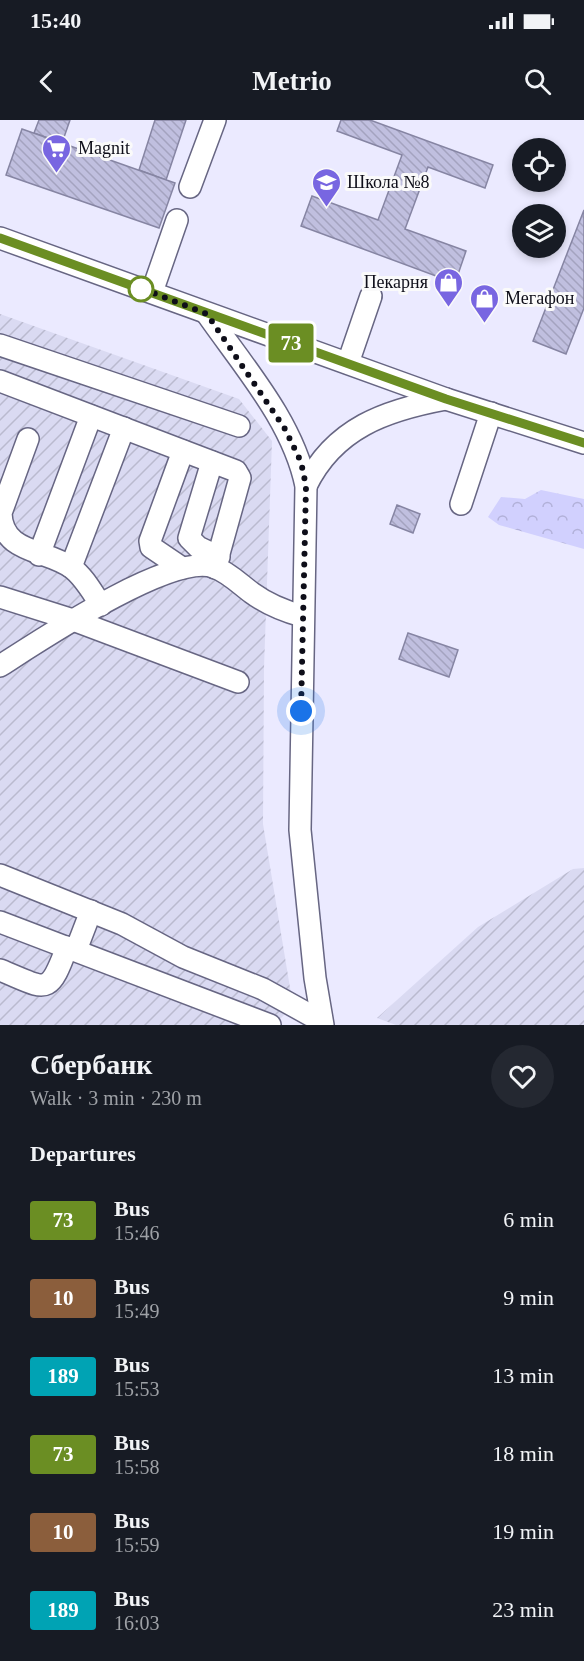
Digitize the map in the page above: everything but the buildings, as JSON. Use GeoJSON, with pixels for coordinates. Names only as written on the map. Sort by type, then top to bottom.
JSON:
{"type":"FeatureCollection","features":[{"type":"Feature","properties":{"kind":"street"},"geometry":{"type":"LineString","coordinates":[[190,187],[215,120]]}},
{"type":"Feature","properties":{"kind":"street"},"geometry":{"type":"LineString","coordinates":[[152,292],[177,220]]}},
{"type":"Feature","properties":{"kind":"street"},"geometry":{"type":"LineString","coordinates":[[0,238],[446,399],[584,443]]}},
{"type":"Feature","properties":{"kind":"street"},"geometry":{"type":"LineString","coordinates":[[348,363],[371,296]]}},
{"type":"Feature","properties":{"kind":"street"},"geometry":{"type":"LineString","coordinates":[[207,314],[285,429],[301,462],[306,486],[300,830],[322,1021]]}},
{"type":"Feature","properties":{"kind":"street"},"geometry":{"type":"LineString","coordinates":[[0,345],[238,426]]}},
{"type":"Feature","properties":{"kind":"street"},"geometry":{"type":"LineString","coordinates":[[0,381],[236,471],[240,478],[217,562]]}},
{"type":"Feature","properties":{"kind":"street"},"geometry":{"type":"LineString","coordinates":[[306,486],[323,456],[360,427],[406,408],[446,399]]}},
{"type":"Feature","properties":{"kind":"street"},"geometry":{"type":"LineString","coordinates":[[461,504],[491,413]]}},
{"type":"Feature","properties":{"kind":"street"},"geometry":{"type":"LineString","coordinates":[[39,555],[91,416]]}},
{"type":"Feature","properties":{"kind":"street"},"geometry":{"type":"LineString","coordinates":[[71,567],[123,428]]}},
{"type":"Feature","properties":{"kind":"street"},"geometry":{"type":"LineString","coordinates":[[28,439],[1,513],[1,523],[16,544],[71,567],[101,605]]}},
{"type":"Feature","properties":{"kind":"street"},"geometry":{"type":"LineString","coordinates":[[182,568],[159,555],[151,547],[150,541],[183,451]]}},
{"type":"Feature","properties":{"kind":"street"},"geometry":{"type":"LineString","coordinates":[[212,462],[189,538],[278,609],[302,616]]}},
{"type":"Feature","properties":{"kind":"street"},"geometry":{"type":"LineString","coordinates":[[0,666],[101,605],[182,568],[217,562]]}},
{"type":"Feature","properties":{"kind":"street"},"geometry":{"type":"LineString","coordinates":[[0,597],[73,620],[238,682]]}},
{"type":"Feature","properties":{"kind":"street"},"geometry":{"type":"LineString","coordinates":[[0,875],[90,911],[183,957],[263,989],[322,1021]]}},
{"type":"Feature","properties":{"kind":"street"},"geometry":{"type":"LineString","coordinates":[[0,970],[39,985],[48,985],[55,979],[90,911]]}},
{"type":"Feature","properties":{"kind":"street"},"geometry":{"type":"LineString","coordinates":[[0,922],[270,1025]]}},
{"type":"Feature","properties":{"kind":"shaded area"},"geometry":{"type":"Polygon","coordinates":[[[0,314],[239,399],[272,441],[264,668],[263,824],[293,1006],[274,1025],[0,1025],[0,314]]]}},
{"type":"Feature","properties":{"kind":"shaded area"},"geometry":{"type":"Polygon","coordinates":[[[584,868],[584,1025],[396,1025],[377,1018],[478,927],[573,869],[584,868]]]}},
{"type":"Feature","properties":{"kind":"green space"},"geometry":{"type":"Polygon","coordinates":[[[541,490],[584,499],[584,549],[499,525],[488,517],[501,497],[525,499],[541,490]]]}},
{"type":"Feature","properties":{"kind":"bus line","name":"73"},"geometry":{"type":"LineString","coordinates":[[0,238],[446,399],[584,443]]}},
{"type":"Feature","properties":{"kind":"place","name":"Magnit"},"geometry":{"type":"Point","coordinates":[57,174]}},
{"type":"Feature","properties":{"kind":"place","name":"Школа №8"},"geometry":{"type":"Point","coordinates":[326,208]}},
{"type":"Feature","properties":{"kind":"place","name":"Пекарня"},"geometry":{"type":"Point","coordinates":[449,308]}},
{"type":"Feature","properties":{"kind":"place","name":"Мегафон"},"geometry":{"type":"Point","coordinates":[484,324]}},
{"type":"Feature","properties":{"kind":"route"},"geometry":{"type":"LineString","coordinates":[[141,289],[138,287],[207,314],[285,429],[301,462],[306,486],[301,711]]}}]}
